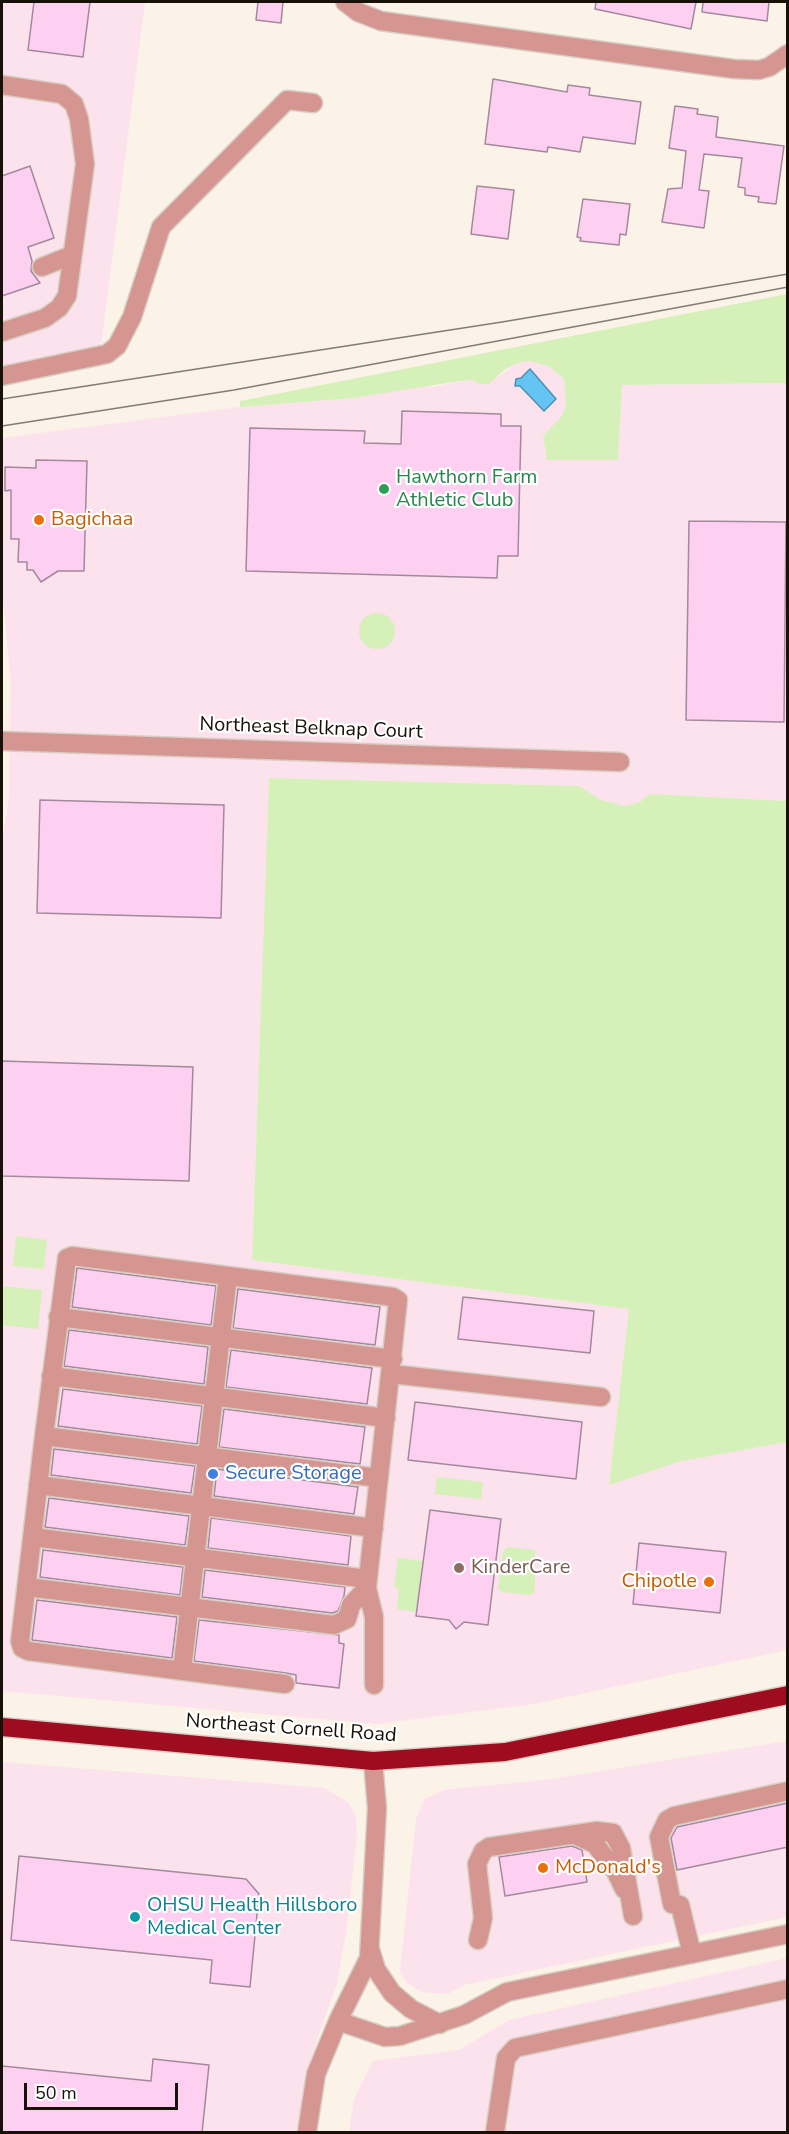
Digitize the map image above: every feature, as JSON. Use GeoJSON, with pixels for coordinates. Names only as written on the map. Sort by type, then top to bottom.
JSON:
{"type":"FeatureCollection","features":[{"type":"Feature","properties":{"kind":"highway","name":"Northeast Cornell Road"},"geometry":{"type":"LineString","coordinates":[[2,1727],[373,1761],[505,1752],[788,1695]]}},
{"type":"Feature","properties":{"kind":"street"},"geometry":{"type":"LineString","coordinates":[[345,2],[358,12],[381,21],[734,69],[759,70],[782,59]]}},
{"type":"Feature","properties":{"kind":"street"},"geometry":{"type":"LineString","coordinates":[[2,85],[62,94],[74,104],[79,119],[85,164],[67,296],[59,308],[45,318],[2,332]]}},
{"type":"Feature","properties":{"kind":"street"},"geometry":{"type":"LineString","coordinates":[[2,376],[107,354],[117,346],[132,316],[160,227],[287,100],[314,103]]}},
{"type":"Feature","properties":{"kind":"street"},"geometry":{"type":"LineString","coordinates":[[42,267],[72,255]]}},
{"type":"Feature","properties":{"kind":"street","name":"Northeast Belknap Court"},"geometry":{"type":"LineString","coordinates":[[2,741],[620,762]]}},
{"type":"Feature","properties":{"kind":"street"},"geometry":{"type":"LineString","coordinates":[[285,1684],[27,1651],[22,1648],[32,1536],[64,1264],[67,1258],[72,1256],[393,1297],[398,1300],[367,1584],[374,1617],[374,1685]]}},
{"type":"Feature","properties":{"kind":"street"},"geometry":{"type":"LineString","coordinates":[[182,1671],[228,1276]]}},
{"type":"Feature","properties":{"kind":"street"},"geometry":{"type":"LineString","coordinates":[[58,1317],[221,1337],[392,1367],[601,1397]]}},
{"type":"Feature","properties":{"kind":"street"},"geometry":{"type":"LineString","coordinates":[[51,1376],[386,1418]]}},
{"type":"Feature","properties":{"kind":"street"},"geometry":{"type":"LineString","coordinates":[[44,1436],[379,1478]]}},
{"type":"Feature","properties":{"kind":"street"},"geometry":{"type":"LineString","coordinates":[[38,1485],[374,1528]]}},
{"type":"Feature","properties":{"kind":"street"},"geometry":{"type":"LineString","coordinates":[[32,1536],[195,1557],[367,1584]]}},
{"type":"Feature","properties":{"kind":"street"},"geometry":{"type":"LineString","coordinates":[[27,1587],[334,1625],[347,1619],[351,1605],[367,1584]]}},
{"type":"Feature","properties":{"kind":"street"},"geometry":{"type":"LineString","coordinates":[[307,2133],[316,2074],[338,2021],[365,1969],[370,1949],[377,1808],[373,1761]]}},
{"type":"Feature","properties":{"kind":"street"},"geometry":{"type":"LineString","coordinates":[[692,1954],[676,1904],[659,1837],[667,1820],[674,1816],[788,1791]]}},
{"type":"Feature","properties":{"kind":"street"},"geometry":{"type":"LineString","coordinates":[[478,1940],[483,1918],[477,1864],[483,1851],[489,1847],[574,1835],[606,1831],[617,1838],[621,1848],[633,1916],[616,1872],[595,1844],[574,1835]]}},
{"type":"Feature","properties":{"kind":"street"},"geometry":{"type":"LineString","coordinates":[[338,2021],[386,2037],[400,2036],[464,2015],[507,1992],[788,1934]]}},
{"type":"Feature","properties":{"kind":"street"},"geometry":{"type":"LineString","coordinates":[[370,1949],[376,1969],[392,1993],[411,2009],[440,2024]]}},
{"type":"Feature","properties":{"kind":"street"},"geometry":{"type":"LineString","coordinates":[[495,2133],[506,2058],[514,2048],[788,1989]]}},
{"type":"Feature","properties":{"kind":"shaded area"},"geometry":{"type":"Polygon","coordinates":[[[2,2],[145,2],[101,346],[2,367],[2,2]]]}},
{"type":"Feature","properties":{"kind":"shaded area"},"geometry":{"type":"Polygon","coordinates":[[[530,361],[548,366],[564,379],[566,405],[562,417],[543,436],[547,460],[618,459],[622,385],[787,383],[787,801],[650,794],[640,802],[625,806],[601,800],[579,786],[269,778],[252,1260],[629,1309],[609,1484],[678,1462],[787,1442],[787,1650],[534,1704],[376,1724],[2,1691],[2,844],[9,798],[11,684],[2,587],[2,438],[240,407],[354,398],[415,386],[433,387],[459,381],[497,378],[517,363],[530,361]]]}},
{"type":"Feature","properties":{"kind":"shaded area"},"geometry":{"type":"Polygon","coordinates":[[[787,1741],[787,1917],[464,1985],[448,1994],[422,1992],[407,1983],[400,1972],[416,1819],[425,1799],[443,1790],[545,1780],[787,1741]]]}},
{"type":"Feature","properties":{"kind":"shaded area"},"geometry":{"type":"Polygon","coordinates":[[[2,1762],[324,1788],[349,1803],[356,1817],[357,1834],[346,1933],[337,1983],[309,2063],[296,2132],[2,2132],[2,1762]]]}},
{"type":"Feature","properties":{"kind":"shaded area"},"geometry":{"type":"Polygon","coordinates":[[[787,1958],[787,2132],[349,2132],[354,2099],[373,2061],[459,2050],[509,2020],[787,1958]]]}},
{"type":"Feature","properties":{"kind":"green space"},"geometry":{"type":"Polygon","coordinates":[[[787,294],[787,383],[622,385],[618,460],[547,460],[543,436],[562,416],[566,405],[564,379],[548,366],[530,361],[517,363],[504,370],[489,384],[479,384],[473,380],[459,381],[354,398],[240,407],[240,401],[787,294]]]}},
{"type":"Feature","properties":{"kind":"green space"},"geometry":{"type":"Polygon","coordinates":[[[377,613],[390,618],[395,631],[390,644],[377,649],[364,644],[359,631],[364,618],[377,613]]]}},
{"type":"Feature","properties":{"kind":"green space"},"geometry":{"type":"Polygon","coordinates":[[[269,778],[579,786],[601,800],[625,806],[640,802],[650,794],[787,801],[787,1442],[678,1462],[609,1485],[629,1309],[252,1260],[269,778]]]}},
{"type":"Feature","properties":{"kind":"green space"},"geometry":{"type":"Polygon","coordinates":[[[16,1236],[47,1240],[44,1269],[13,1266],[16,1236]]]}},
{"type":"Feature","properties":{"kind":"green space"},"geometry":{"type":"Polygon","coordinates":[[[2,1286],[42,1290],[38,1329],[2,1325],[2,1286]]]}},
{"type":"Feature","properties":{"kind":"green space"},"geometry":{"type":"Polygon","coordinates":[[[437,1477],[483,1482],[481,1499],[435,1494],[437,1477]]]}},
{"type":"Feature","properties":{"kind":"green space"},"geometry":{"type":"Polygon","coordinates":[[[507,1547],[535,1550],[535,1591],[531,1595],[502,1592],[498,1589],[503,1551],[507,1547]]]}},
{"type":"Feature","properties":{"kind":"green space"},"geometry":{"type":"Polygon","coordinates":[[[398,1558],[423,1561],[416,1612],[397,1609],[399,1589],[394,1587],[398,1558]]]}},
{"type":"Feature","properties":{"kind":"water"},"geometry":{"type":"Polygon","coordinates":[[[530,369],[556,399],[544,411],[520,386],[515,386],[516,379],[521,378],[530,369]]]}},
{"type":"Feature","properties":{"kind":"building"},"geometry":{"type":"Polygon","coordinates":[[[34,2],[90,2],[83,57],[28,50],[34,2]]]}},
{"type":"Feature","properties":{"kind":"building"},"geometry":{"type":"Polygon","coordinates":[[[258,2],[283,2],[281,23],[256,20],[258,2]]]}},
{"type":"Feature","properties":{"kind":"building"},"geometry":{"type":"Polygon","coordinates":[[[596,2],[696,2],[691,29],[595,9],[596,2]]]}},
{"type":"Feature","properties":{"kind":"building"},"geometry":{"type":"Polygon","coordinates":[[[703,2],[769,2],[767,21],[702,12],[703,2]]]}},
{"type":"Feature","properties":{"kind":"building"},"geometry":{"type":"Polygon","coordinates":[[[493,79],[567,92],[568,85],[590,88],[589,95],[641,102],[635,144],[583,137],[580,152],[548,147],[547,152],[485,144],[493,79]]]}},
{"type":"Feature","properties":{"kind":"building"},"geometry":{"type":"Polygon","coordinates":[[[675,106],[698,109],[697,114],[718,117],[716,137],[784,146],[776,204],[758,202],[759,197],[745,195],[745,188],[738,187],[742,158],[704,154],[699,190],[709,191],[704,228],[662,222],[668,189],[682,188],[686,151],[669,148],[675,106]]]}},
{"type":"Feature","properties":{"kind":"building"},"geometry":{"type":"Polygon","coordinates":[[[30,166],[54,238],[28,247],[32,261],[31,271],[40,283],[2,296],[2,176],[30,166]]]}},
{"type":"Feature","properties":{"kind":"building"},"geometry":{"type":"Polygon","coordinates":[[[477,186],[514,190],[508,239],[471,234],[477,186]]]}},
{"type":"Feature","properties":{"kind":"building"},"geometry":{"type":"Polygon","coordinates":[[[583,199],[630,204],[626,235],[620,234],[619,245],[580,241],[581,238],[577,237],[583,199]]]}},
{"type":"Feature","properties":{"kind":"building","name":"Hawthorn Farm Athletic Club"},"geometry":{"type":"Polygon","coordinates":[[[402,411],[501,414],[501,426],[521,426],[518,556],[498,556],[497,578],[246,571],[250,428],[365,431],[364,443],[401,444],[402,411]]]}},
{"type":"Feature","properties":{"kind":"building"},"geometry":{"type":"Polygon","coordinates":[[[36,460],[87,461],[84,571],[58,571],[41,582],[33,570],[27,570],[27,562],[18,562],[19,539],[11,539],[11,490],[5,491],[5,467],[36,468],[36,460]]]}},
{"type":"Feature","properties":{"kind":"building"},"geometry":{"type":"Polygon","coordinates":[[[689,521],[786,522],[784,722],[686,720],[689,521]]]}},
{"type":"Feature","properties":{"kind":"building"},"geometry":{"type":"Polygon","coordinates":[[[40,800],[224,805],[221,918],[37,913],[40,800]]]}},
{"type":"Feature","properties":{"kind":"building"},"geometry":{"type":"Polygon","coordinates":[[[2,1061],[193,1067],[189,1181],[2,1176],[2,1061]]]}},
{"type":"Feature","properties":{"kind":"building"},"geometry":{"type":"Polygon","coordinates":[[[77,1268],[216,1286],[211,1325],[72,1307],[77,1268]]]}},
{"type":"Feature","properties":{"kind":"building"},"geometry":{"type":"Polygon","coordinates":[[[238,1289],[380,1307],[375,1345],[233,1328],[238,1289]]]}},
{"type":"Feature","properties":{"kind":"building"},"geometry":{"type":"Polygon","coordinates":[[[463,1297],[594,1311],[590,1353],[458,1339],[463,1297]]]}},
{"type":"Feature","properties":{"kind":"building"},"geometry":{"type":"Polygon","coordinates":[[[69,1330],[208,1347],[204,1384],[64,1366],[69,1330]]]}},
{"type":"Feature","properties":{"kind":"building"},"geometry":{"type":"Polygon","coordinates":[[[231,1350],[372,1368],[367,1404],[226,1387],[231,1350]]]}},
{"type":"Feature","properties":{"kind":"building"},"geometry":{"type":"Polygon","coordinates":[[[63,1389],[202,1406],[197,1444],[58,1426],[63,1389]]]}},
{"type":"Feature","properties":{"kind":"building"},"geometry":{"type":"Polygon","coordinates":[[[415,1402],[582,1422],[576,1479],[408,1460],[415,1402]]]}},
{"type":"Feature","properties":{"kind":"building"},"geometry":{"type":"Polygon","coordinates":[[[224,1409],[365,1427],[360,1464],[219,1447],[224,1409]]]}},
{"type":"Feature","properties":{"kind":"building"},"geometry":{"type":"Polygon","coordinates":[[[54,1449],[195,1466],[191,1493],[51,1475],[54,1449]]]}},
{"type":"Feature","properties":{"kind":"building"},"geometry":{"type":"Polygon","coordinates":[[[217,1469],[358,1487],[354,1514],[214,1496],[217,1469]]]}},
{"type":"Feature","properties":{"kind":"building"},"geometry":{"type":"Polygon","coordinates":[[[49,1498],[189,1516],[185,1545],[45,1527],[49,1498]]]}},
{"type":"Feature","properties":{"kind":"building","name":"KinderCare"},"geometry":{"type":"Polygon","coordinates":[[[430,1510],[501,1519],[488,1625],[464,1622],[456,1629],[449,1620],[416,1616],[430,1510]]]}},
{"type":"Feature","properties":{"kind":"building"},"geometry":{"type":"Polygon","coordinates":[[[211,1518],[351,1536],[348,1565],[208,1548],[211,1518]]]}},
{"type":"Feature","properties":{"kind":"building"},"geometry":{"type":"Polygon","coordinates":[[[639,1543],[726,1552],[720,1613],[633,1604],[639,1543]]]}},
{"type":"Feature","properties":{"kind":"building"},"geometry":{"type":"Polygon","coordinates":[[[43,1550],[183,1567],[180,1595],[40,1577],[43,1550]]]}},
{"type":"Feature","properties":{"kind":"building"},"geometry":{"type":"Polygon","coordinates":[[[205,1570],[345,1587],[344,1596],[338,1611],[332,1613],[202,1597],[205,1570]]]}},
{"type":"Feature","properties":{"kind":"building"},"geometry":{"type":"Polygon","coordinates":[[[37,1600],[177,1617],[172,1658],[32,1640],[37,1600]]]}},
{"type":"Feature","properties":{"kind":"building"},"geometry":{"type":"Polygon","coordinates":[[[199,1620],[339,1635],[339,1643],[344,1644],[339,1688],[296,1683],[296,1675],[286,1673],[194,1661],[199,1620]]]}},
{"type":"Feature","properties":{"kind":"building"},"geometry":{"type":"Polygon","coordinates":[[[788,1803],[788,1847],[677,1870],[671,1838],[677,1827],[788,1803]]]}},
{"type":"Feature","properties":{"kind":"building","name":"McDonald's"},"geometry":{"type":"Polygon","coordinates":[[[572,1846],[582,1850],[587,1882],[505,1896],[499,1857],[572,1846]]]}},
{"type":"Feature","properties":{"kind":"building","name":"OHSU Health Hillsboro Medical Center"},"geometry":{"type":"Polygon","coordinates":[[[19,1856],[246,1879],[259,1894],[250,1987],[210,1983],[212,1960],[11,1940],[19,1856]]]}},
{"type":"Feature","properties":{"kind":"building"},"geometry":{"type":"Polygon","coordinates":[[[153,2059],[209,2065],[202,2133],[2,2133],[2,2066],[151,2081],[153,2059]]]}},
{"type":"Feature","properties":{"kind":"tram line"},"geometry":{"type":"LineString","coordinates":[[2,399],[502,322],[788,274]]}},
{"type":"Feature","properties":{"kind":"tram line"},"geometry":{"type":"LineString","coordinates":[[2,426],[234,390],[788,287]]}},
{"type":"Feature","properties":{"kind":"place","name":"Hawthorn Farm Athletic Club"},"geometry":{"type":"Point","coordinates":[384,489]}},
{"type":"Feature","properties":{"kind":"place","name":"Bagichaa"},"geometry":{"type":"Point","coordinates":[39,520]}},
{"type":"Feature","properties":{"kind":"place","name":"Secure Storage"},"geometry":{"type":"Point","coordinates":[213,1474]}},
{"type":"Feature","properties":{"kind":"place","name":"KinderCare"},"geometry":{"type":"Point","coordinates":[459,1568]}},
{"type":"Feature","properties":{"kind":"place","name":"Chipotle"},"geometry":{"type":"Point","coordinates":[709,1582]}},
{"type":"Feature","properties":{"kind":"place","name":"McDonald's"},"geometry":{"type":"Point","coordinates":[543,1868]}},
{"type":"Feature","properties":{"kind":"place","name":"OHSU Health Hillsboro Medical Center"},"geometry":{"type":"Point","coordinates":[135,1917]}}]}
